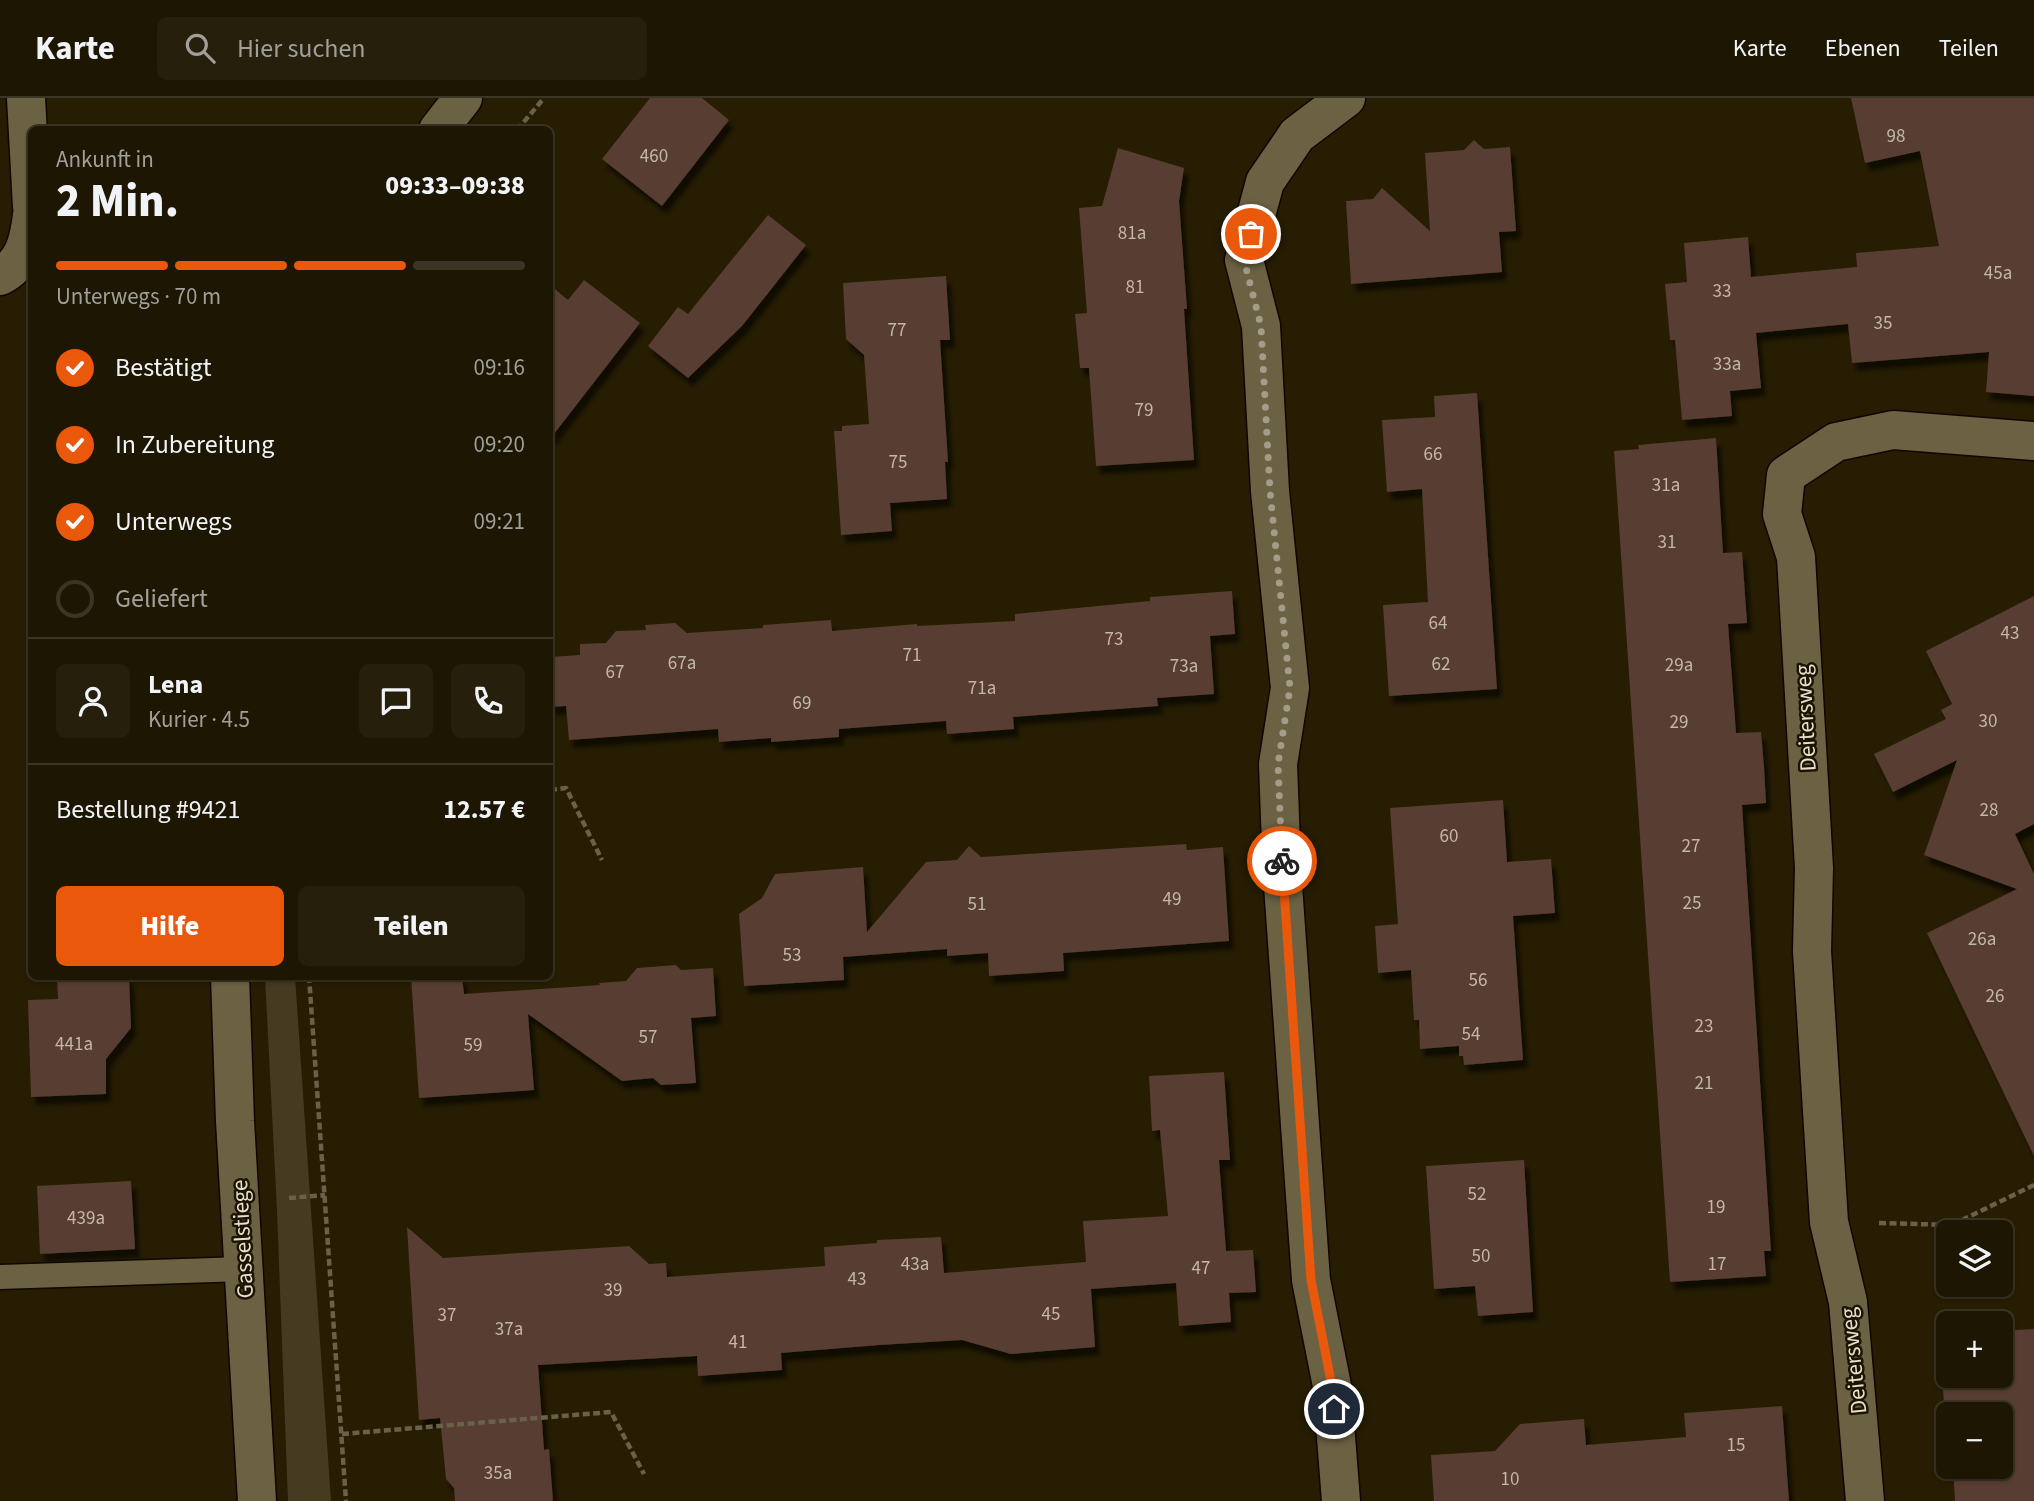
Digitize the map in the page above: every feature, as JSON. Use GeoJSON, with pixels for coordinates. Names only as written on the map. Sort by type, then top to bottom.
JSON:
{"type":"FeatureCollection","features":[{"type":"Feature","properties":{"kind":"street"},"geometry":{"type":"LineString","coordinates":[[26,98],[28,134]]}},
{"type":"Feature","properties":{"kind":"street"},"geometry":{"type":"LineString","coordinates":[[441,126],[463,98]]}},
{"type":"Feature","properties":{"kind":"street"},"geometry":{"type":"LineString","coordinates":[[1341,1501],[1332,1386],[1311,1280],[1282,871],[1278,764],[1290,688],[1270,491],[1261,326],[1244,260],[1265,182],[1297,135],[1346,98]]}},
{"type":"Feature","properties":{"kind":"street"},"geometry":{"type":"LineString","coordinates":[[14,278],[28,240]]}},
{"type":"Feature","properties":{"kind":"street","name":"Deitersweg"},"geometry":{"type":"LineString","coordinates":[[1866,1501],[1848,1302],[1829,1222],[1812,951],[1814,868],[1796,557],[1782,514],[1786,475],[1836,442],[1893,430],[2034,441]]}},
{"type":"Feature","properties":{"kind":"street","name":"Gasselstiege"},"geometry":{"type":"LineString","coordinates":[[230,980],[257,1501]]}},
{"type":"Feature","properties":{"kind":"lane"},"geometry":{"type":"LineString","coordinates":[[0,1277],[244,1269]]}},
{"type":"Feature","properties":{"kind":"path"},"geometry":{"type":"LineString","coordinates":[[520,126],[544,98]]}},
{"type":"Feature","properties":{"kind":"path"},"geometry":{"type":"LineString","coordinates":[[553,790],[566,788],[601,860]]}},
{"type":"Feature","properties":{"kind":"path"},"geometry":{"type":"LineString","coordinates":[[309,980],[346,1501]]}},
{"type":"Feature","properties":{"kind":"path"},"geometry":{"type":"LineString","coordinates":[[1829,1222],[1952,1225],[2034,1185]]}},
{"type":"Feature","properties":{"kind":"path"},"geometry":{"type":"LineString","coordinates":[[342,1433],[611,1412],[644,1474]]}},
{"type":"Feature","properties":{"kind":"shaded area"},"geometry":{"type":"Polygon","coordinates":[[[265,980],[295,980],[331,1501],[288,1501],[265,980]]]}},
{"type":"Feature","properties":{"kind":"building"},"geometry":{"type":"Polygon","coordinates":[[[650,98],[702,98],[729,120],[662,206],[602,159],[650,98]]]}},
{"type":"Feature","properties":{"kind":"building"},"geometry":{"type":"Polygon","coordinates":[[[1851,98],[2034,98],[2034,396],[1986,392],[1989,352],[1852,363],[1848,324],[1756,333],[1761,388],[1730,391],[1732,416],[1682,420],[1675,340],[1670,340],[1665,284],[1687,282],[1684,243],[1748,237],[1751,277],[1857,267],[1856,253],[1939,246],[1920,151],[1865,163],[1851,98]]]}},
{"type":"Feature","properties":{"kind":"building"},"geometry":{"type":"Polygon","coordinates":[[[1474,140],[1484,149],[1510,147],[1516,231],[1499,232],[1502,272],[1351,284],[1346,201],[1373,199],[1382,188],[1430,231],[1425,153],[1464,150],[1474,140]]]}},
{"type":"Feature","properties":{"kind":"building"},"geometry":{"type":"Polygon","coordinates":[[[1118,148],[1184,168],[1179,201],[1194,460],[1096,466],[1089,368],[1080,368],[1075,314],[1087,313],[1079,208],[1102,206],[1118,148]]]}},
{"type":"Feature","properties":{"kind":"building"},"geometry":{"type":"Polygon","coordinates":[[[768,215],[806,245],[742,326],[688,378],[648,346],[678,307],[688,314],[768,215]]]}},
{"type":"Feature","properties":{"kind":"building"},"geometry":{"type":"Polygon","coordinates":[[[946,276],[950,340],[940,340],[948,462],[945,462],[947,499],[890,503],[892,531],[841,535],[834,431],[842,431],[842,426],[869,424],[864,355],[846,339],[843,283],[946,276]]]}},
{"type":"Feature","properties":{"kind":"building"},"geometry":{"type":"Polygon","coordinates":[[[584,280],[640,323],[553,435],[553,288],[568,300],[584,280]]]}},
{"type":"Feature","properties":{"kind":"building"},"geometry":{"type":"Polygon","coordinates":[[[1477,393],[1497,689],[1389,696],[1383,605],[1428,602],[1422,489],[1387,492],[1382,420],[1435,417],[1434,396],[1477,393]]]}},
{"type":"Feature","properties":{"kind":"building"},"geometry":{"type":"Polygon","coordinates":[[[1716,438],[1723,553],[1742,552],[1747,623],[1728,624],[1736,733],[1761,732],[1764,767],[1766,803],[1742,805],[1771,1251],[1764,1251],[1766,1276],[1670,1282],[1614,451],[1639,449],[1638,445],[1716,438]]]}},
{"type":"Feature","properties":{"kind":"building"},"geometry":{"type":"Polygon","coordinates":[[[1232,591],[1235,634],[1210,636],[1214,694],[1157,698],[1158,706],[1013,717],[1014,729],[947,734],[946,721],[839,729],[839,737],[771,742],[771,738],[719,742],[718,729],[569,740],[566,706],[553,707],[553,657],[580,655],[580,644],[606,643],[616,631],[646,630],[645,625],[675,623],[687,633],[831,620],[832,631],[917,624],[1015,621],[1015,614],[1150,601],[1150,597],[1232,591]]]}},
{"type":"Feature","properties":{"kind":"building"},"geometry":{"type":"Polygon","coordinates":[[[2034,596],[2034,824],[2015,834],[2034,874],[2034,1156],[1927,933],[2017,889],[1924,855],[1957,760],[1893,792],[1874,754],[1946,719],[1941,710],[1952,704],[1926,651],[2034,596]]]}},
{"type":"Feature","properties":{"kind":"building"},"geometry":{"type":"Polygon","coordinates":[[[1503,800],[1507,862],[1551,859],[1555,913],[1513,916],[1523,1060],[1464,1065],[1463,1056],[1459,1056],[1459,1046],[1420,1049],[1419,1020],[1414,1020],[1411,970],[1378,973],[1375,926],[1398,924],[1390,808],[1503,800]]]}},
{"type":"Feature","properties":{"kind":"building"},"geometry":{"type":"Polygon","coordinates":[[[1186,844],[1187,850],[1223,847],[1229,941],[1063,953],[1064,971],[989,976],[988,953],[947,956],[947,949],[843,957],[844,980],[744,986],[739,914],[762,898],[775,874],[863,867],[867,932],[926,862],[957,860],[969,846],[981,857],[1186,844]]]}},
{"type":"Feature","properties":{"kind":"building"},"geometry":{"type":"Polygon","coordinates":[[[676,965],[681,970],[713,968],[716,1016],[691,1018],[696,1083],[661,1085],[653,1078],[622,1081],[528,1014],[534,1090],[419,1098],[411,980],[462,980],[464,994],[600,985],[599,983],[626,981],[637,968],[676,965]]]}},
{"type":"Feature","properties":{"kind":"building"},"geometry":{"type":"Polygon","coordinates":[[[57,980],[129,980],[131,1028],[106,1059],[106,1094],[31,1097],[28,1000],[58,999],[57,980]]]}},
{"type":"Feature","properties":{"kind":"building"},"geometry":{"type":"Polygon","coordinates":[[[1224,1072],[1230,1160],[1219,1160],[1226,1251],[1253,1250],[1256,1292],[1229,1293],[1231,1322],[1179,1326],[1176,1283],[1091,1289],[1095,1347],[1011,1354],[962,1340],[879,1345],[781,1353],[782,1370],[698,1376],[697,1356],[538,1365],[544,1450],[549,1449],[553,1501],[455,1501],[454,1488],[446,1479],[440,1418],[419,1420],[407,1227],[443,1258],[629,1246],[649,1264],[666,1263],[667,1277],[825,1266],[824,1247],[877,1243],[877,1240],[941,1237],[944,1273],[1086,1262],[1083,1221],[1168,1216],[1160,1130],[1152,1131],[1149,1076],[1224,1072]]]}},
{"type":"Feature","properties":{"kind":"building"},"geometry":{"type":"Polygon","coordinates":[[[1524,1160],[1533,1312],[1478,1316],[1475,1286],[1434,1289],[1426,1166],[1524,1160]]]}},
{"type":"Feature","properties":{"kind":"building"},"geometry":{"type":"Polygon","coordinates":[[[131,1181],[135,1249],[40,1254],[37,1186],[131,1181]]]}},
{"type":"Feature","properties":{"kind":"building"},"geometry":{"type":"Polygon","coordinates":[[[2034,1329],[2034,1501],[1955,1501],[1954,1479],[2013,1479],[2013,1402],[1944,1402],[1943,1388],[2013,1388],[2013,1330],[2034,1329]]]}},
{"type":"Feature","properties":{"kind":"building"},"geometry":{"type":"Polygon","coordinates":[[[1782,1406],[1789,1501],[1434,1501],[1431,1455],[1495,1451],[1520,1424],[1584,1419],[1586,1445],[1686,1437],[1684,1413],[1782,1406]]]}},
{"type":"Feature","properties":{"kind":"way so far"},"geometry":{"type":"LineString","coordinates":[[1251,234],[1244,260],[1261,326],[1270,491],[1290,688],[1278,764],[1282,861]]}},
{"type":"Feature","properties":{"kind":"route"},"geometry":{"type":"LineString","coordinates":[[1282,861],[1311,1280],[1334,1409]]}}]}
